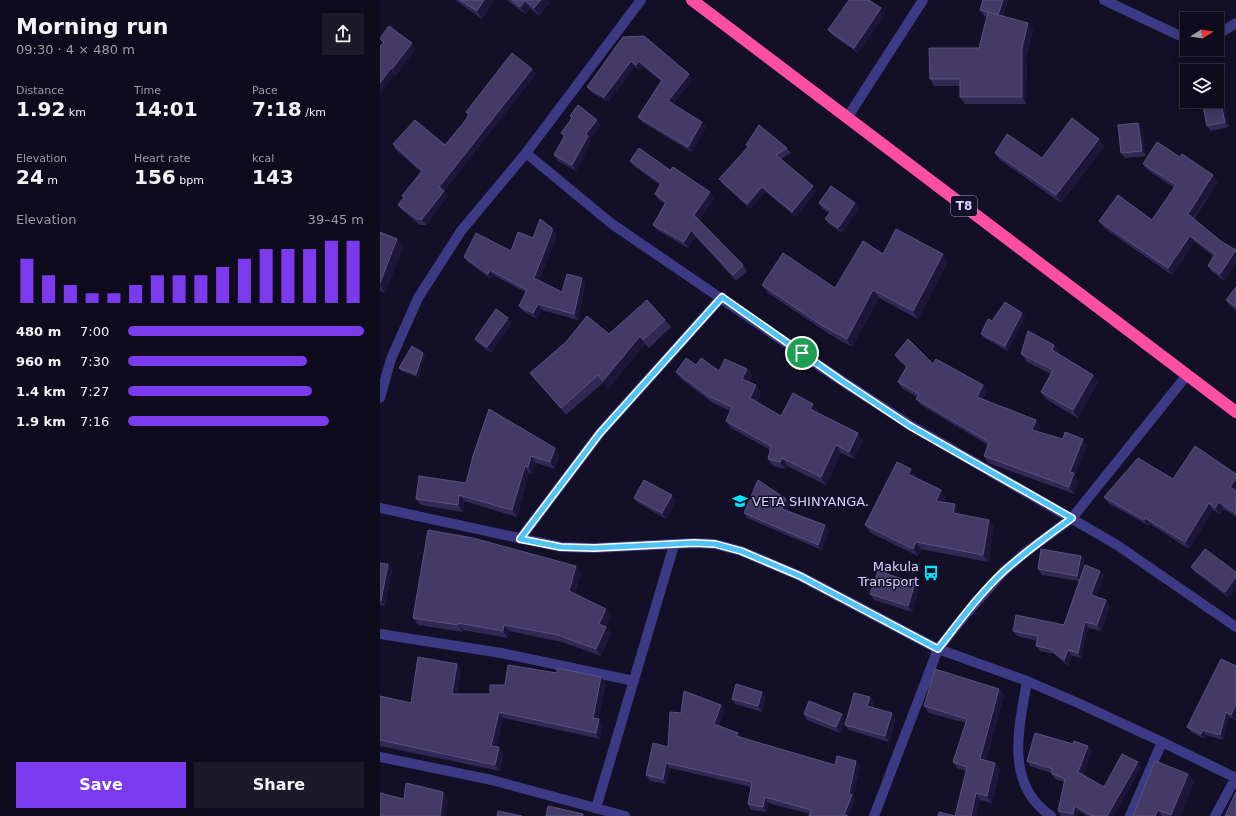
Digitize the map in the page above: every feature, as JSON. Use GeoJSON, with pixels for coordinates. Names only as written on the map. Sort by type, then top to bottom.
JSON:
{"type":"FeatureCollection","features":[{"type":"Feature","properties":{"kind":"highway","name":"T8"},"geometry":{"type":"LineString","coordinates":[[692,0],[1236,412]]}},
{"type":"Feature","properties":{"kind":"street"},"geometry":{"type":"LineString","coordinates":[[380,398],[391,359],[418,298],[461,231],[526,153],[642,0]]}},
{"type":"Feature","properties":{"kind":"street"},"geometry":{"type":"LineString","coordinates":[[847,118],[923,0]]}},
{"type":"Feature","properties":{"kind":"street"},"geometry":{"type":"LineString","coordinates":[[1104,0],[1180,35]]}},
{"type":"Feature","properties":{"kind":"street"},"geometry":{"type":"LineString","coordinates":[[1224,31],[1236,23]]}},
{"type":"Feature","properties":{"kind":"street"},"geometry":{"type":"LineString","coordinates":[[526,153],[612,224],[722,297],[842,381],[910,426],[1072,518],[1152,568],[1236,627]]}},
{"type":"Feature","properties":{"kind":"street"},"geometry":{"type":"LineString","coordinates":[[520,539],[600,433],[722,297]]}},
{"type":"Feature","properties":{"kind":"street"},"geometry":{"type":"LineString","coordinates":[[874,816],[938,649],[1003,572],[1026,552],[1072,518],[1188,375]]}},
{"type":"Feature","properties":{"kind":"street"},"geometry":{"type":"LineString","coordinates":[[380,508],[561,547],[594,548],[715,544],[741,551],[800,576],[938,649],[1028,681],[1162,742],[1236,778],[1215,816]]}},
{"type":"Feature","properties":{"kind":"street"},"geometry":{"type":"LineString","coordinates":[[596,808],[674,545]]}},
{"type":"Feature","properties":{"kind":"street"},"geometry":{"type":"LineString","coordinates":[[380,634],[501,653],[634,681]]}},
{"type":"Feature","properties":{"kind":"street"},"geometry":{"type":"LineString","coordinates":[[1028,681],[1018,730],[1017,756],[1028,792],[1042,810],[1051,816]]}},
{"type":"Feature","properties":{"kind":"street"},"geometry":{"type":"LineString","coordinates":[[1130,816],[1162,742]]}},
{"type":"Feature","properties":{"kind":"street"},"geometry":{"type":"LineString","coordinates":[[380,757],[492,780],[625,816]]}},
{"type":"Feature","properties":{"kind":"building"},"geometry":{"type":"Polygon","coordinates":[[[460,0],[484,0],[477,11],[460,0]]]}},
{"type":"Feature","properties":{"kind":"building"},"geometry":{"type":"Polygon","coordinates":[[[512,0],[541,0],[534,8],[525,1],[520,7],[512,0]]]}},
{"type":"Feature","properties":{"kind":"building"},"geometry":{"type":"Polygon","coordinates":[[[849,0],[869,0],[881,8],[854,48],[828,30],[849,0]]]}},
{"type":"Feature","properties":{"kind":"building"},"geometry":{"type":"Polygon","coordinates":[[[983,0],[1003,0],[998,15],[980,10],[983,0]]]}},
{"type":"Feature","properties":{"kind":"building"},"geometry":{"type":"Polygon","coordinates":[[[988,12],[1028,23],[1022,48],[1022,97],[960,97],[960,79],[930,79],[929,48],[979,48],[988,12]]]}},
{"type":"Feature","properties":{"kind":"building"},"geometry":{"type":"Polygon","coordinates":[[[389,26],[412,43],[380,83],[380,46],[384,42],[380,38],[389,26]]]}},
{"type":"Feature","properties":{"kind":"building"},"geometry":{"type":"Polygon","coordinates":[[[644,36],[689,74],[668,101],[702,122],[688,147],[638,117],[662,80],[639,61],[636,65],[631,61],[604,97],[587,87],[623,37],[644,36]]]}},
{"type":"Feature","properties":{"kind":"building"},"geometry":{"type":"Polygon","coordinates":[[[512,53],[532,69],[439,187],[444,191],[422,219],[417,219],[398,205],[404,197],[402,196],[422,171],[393,144],[415,120],[445,145],[465,121],[469,114],[466,112],[512,53]]]}},
{"type":"Feature","properties":{"kind":"building"},"geometry":{"type":"Polygon","coordinates":[[[578,105],[597,120],[586,134],[588,136],[572,165],[554,155],[565,135],[561,133],[572,118],[570,116],[578,105]]]}},
{"type":"Feature","properties":{"kind":"building"},"geometry":{"type":"Polygon","coordinates":[[[1203,108],[1222,108],[1225,122],[1207,126],[1203,108]]]}},
{"type":"Feature","properties":{"kind":"building"},"geometry":{"type":"Polygon","coordinates":[[[1072,118],[1099,139],[1056,195],[995,153],[1007,134],[1042,158],[1072,118]]]}},
{"type":"Feature","properties":{"kind":"building"},"geometry":{"type":"Polygon","coordinates":[[[1138,123],[1142,151],[1121,153],[1118,125],[1138,123]]]}},
{"type":"Feature","properties":{"kind":"building"},"geometry":{"type":"Polygon","coordinates":[[[759,125],[787,148],[776,155],[813,186],[792,212],[762,187],[747,204],[719,179],[748,147],[746,145],[759,125]]]}},
{"type":"Feature","properties":{"kind":"building"},"geometry":{"type":"Polygon","coordinates":[[[1157,142],[1180,157],[1182,154],[1213,175],[1188,214],[1222,242],[1236,250],[1220,274],[1208,266],[1215,254],[1190,236],[1168,268],[1099,221],[1118,195],[1152,220],[1176,185],[1143,164],[1157,142]]]}},
{"type":"Feature","properties":{"kind":"building"},"geometry":{"type":"Polygon","coordinates":[[[639,148],[670,170],[673,167],[710,192],[694,215],[743,265],[733,275],[691,230],[684,242],[653,225],[666,202],[655,194],[661,183],[630,161],[639,148]]]}},
{"type":"Feature","properties":{"kind":"building"},"geometry":{"type":"Polygon","coordinates":[[[831,186],[855,203],[838,228],[825,219],[831,211],[819,203],[831,186]]]}},
{"type":"Feature","properties":{"kind":"building"},"geometry":{"type":"Polygon","coordinates":[[[540,219],[552,228],[552,232],[534,278],[562,292],[567,274],[582,278],[574,314],[538,304],[533,313],[519,306],[527,290],[490,270],[488,274],[464,257],[476,233],[511,251],[518,232],[533,238],[540,219]]]}},
{"type":"Feature","properties":{"kind":"building"},"geometry":{"type":"Polygon","coordinates":[[[896,229],[943,254],[913,311],[873,290],[847,339],[823,326],[762,285],[783,253],[835,288],[863,241],[883,254],[896,229]]]}},
{"type":"Feature","properties":{"kind":"building"},"geometry":{"type":"Polygon","coordinates":[[[380,232],[397,239],[380,283],[380,232]]]}},
{"type":"Feature","properties":{"kind":"building"},"geometry":{"type":"Polygon","coordinates":[[[1236,287],[1236,307],[1226,300],[1236,287]]]}},
{"type":"Feature","properties":{"kind":"building"},"geometry":{"type":"Polygon","coordinates":[[[647,300],[665,320],[643,340],[640,336],[603,381],[598,375],[561,408],[530,373],[566,342],[587,316],[609,334],[647,300]]]}},
{"type":"Feature","properties":{"kind":"building"},"geometry":{"type":"Polygon","coordinates":[[[1005,302],[1022,313],[1005,346],[981,334],[988,319],[992,321],[1005,302]]]}},
{"type":"Feature","properties":{"kind":"building"},"geometry":{"type":"Polygon","coordinates":[[[496,309],[508,318],[487,347],[475,339],[496,309]]]}},
{"type":"Feature","properties":{"kind":"building"},"geometry":{"type":"Polygon","coordinates":[[[1028,331],[1054,345],[1052,350],[1093,375],[1073,410],[1041,392],[1053,370],[1021,354],[1028,331]]]}},
{"type":"Feature","properties":{"kind":"building"},"geometry":{"type":"Polygon","coordinates":[[[908,339],[933,364],[936,359],[983,385],[977,397],[1036,420],[1032,430],[1063,439],[1065,432],[1083,439],[1070,472],[1074,473],[1069,487],[984,456],[989,442],[916,399],[919,394],[898,382],[907,366],[895,355],[908,339]]]}},
{"type":"Feature","properties":{"kind":"building"},"geometry":{"type":"Polygon","coordinates":[[[412,346],[423,353],[416,374],[399,368],[412,346]]]}},
{"type":"Feature","properties":{"kind":"building"},"geometry":{"type":"Polygon","coordinates":[[[686,358],[696,365],[701,358],[719,371],[725,359],[747,369],[742,379],[756,385],[750,398],[781,416],[793,393],[813,404],[810,409],[858,433],[849,452],[836,445],[821,477],[782,458],[780,462],[768,459],[771,446],[726,421],[732,407],[708,396],[676,372],[686,358]]]}},
{"type":"Feature","properties":{"kind":"building"},"geometry":{"type":"Polygon","coordinates":[[[489,409],[555,448],[550,462],[531,456],[528,467],[525,466],[512,510],[459,495],[458,505],[416,499],[419,476],[466,483],[473,456],[489,409]]]}},
{"type":"Feature","properties":{"kind":"building"},"geometry":{"type":"Polygon","coordinates":[[[1195,446],[1236,474],[1236,478],[1230,487],[1236,491],[1236,514],[1219,502],[1215,508],[1209,503],[1185,542],[1145,518],[1144,520],[1104,497],[1138,458],[1173,479],[1195,446]]]}},
{"type":"Feature","properties":{"kind":"building"},"geometry":{"type":"Polygon","coordinates":[[[897,462],[911,469],[908,474],[941,490],[936,501],[955,504],[953,513],[989,520],[983,555],[916,542],[913,549],[865,525],[897,462]]]}},
{"type":"Feature","properties":{"kind":"building"},"geometry":{"type":"Polygon","coordinates":[[[644,480],[672,495],[662,513],[634,498],[644,480]]]}},
{"type":"Feature","properties":{"kind":"building"},"geometry":{"type":"Polygon","coordinates":[[[758,480],[786,499],[782,509],[825,525],[818,545],[744,513],[758,480]]]}},
{"type":"Feature","properties":{"kind":"building"},"geometry":{"type":"Polygon","coordinates":[[[428,530],[473,538],[576,566],[569,591],[606,609],[599,624],[606,627],[596,649],[558,635],[504,625],[503,631],[458,623],[458,625],[413,618],[428,530]]]}},
{"type":"Feature","properties":{"kind":"building"},"geometry":{"type":"Polygon","coordinates":[[[1041,549],[1081,556],[1077,576],[1038,569],[1041,549]]]}},
{"type":"Feature","properties":{"kind":"building"},"geometry":{"type":"Polygon","coordinates":[[[1205,549],[1236,572],[1236,577],[1225,592],[1191,567],[1205,549]]]}},
{"type":"Feature","properties":{"kind":"building"},"geometry":{"type":"Polygon","coordinates":[[[380,563],[388,564],[381,601],[380,600],[380,563]]]}},
{"type":"Feature","properties":{"kind":"building"},"geometry":{"type":"Polygon","coordinates":[[[1085,565],[1100,571],[1091,595],[1106,600],[1097,625],[1085,622],[1078,653],[1068,650],[1064,660],[1050,649],[1036,646],[1038,636],[1013,631],[1016,615],[1064,625],[1085,565]]]}},
{"type":"Feature","properties":{"kind":"building"},"geometry":{"type":"Polygon","coordinates":[[[878,571],[915,583],[908,606],[870,594],[878,571]]]}},
{"type":"Feature","properties":{"kind":"building"},"geometry":{"type":"Polygon","coordinates":[[[418,657],[457,664],[452,694],[490,694],[490,685],[505,685],[508,665],[557,673],[557,668],[601,677],[593,718],[599,719],[596,733],[499,712],[491,746],[499,747],[495,765],[380,740],[380,696],[411,703],[418,657]]]}},
{"type":"Feature","properties":{"kind":"building"},"geometry":{"type":"Polygon","coordinates":[[[1221,659],[1236,666],[1236,704],[1231,715],[1226,712],[1220,735],[1203,730],[1201,734],[1187,727],[1221,659]]]}},
{"type":"Feature","properties":{"kind":"building"},"geometry":{"type":"Polygon","coordinates":[[[935,669],[999,689],[980,759],[995,763],[987,796],[976,793],[971,816],[955,816],[967,767],[953,762],[967,719],[924,706],[935,669]]]}},
{"type":"Feature","properties":{"kind":"building"},"geometry":{"type":"Polygon","coordinates":[[[736,684],[762,692],[758,706],[732,699],[736,684]]]}},
{"type":"Feature","properties":{"kind":"building"},"geometry":{"type":"Polygon","coordinates":[[[684,691],[721,705],[714,724],[738,733],[736,736],[835,765],[837,756],[856,761],[849,793],[852,795],[844,815],[847,816],[809,816],[811,810],[765,797],[763,807],[748,804],[752,782],[666,763],[663,779],[646,775],[653,743],[668,747],[670,712],[681,713],[684,691]]]}},
{"type":"Feature","properties":{"kind":"building"},"geometry":{"type":"Polygon","coordinates":[[[854,693],[870,697],[867,706],[892,713],[885,736],[845,725],[854,693]]]}},
{"type":"Feature","properties":{"kind":"building"},"geometry":{"type":"Polygon","coordinates":[[[809,701],[842,714],[836,727],[804,714],[809,701]]]}},
{"type":"Feature","properties":{"kind":"building"},"geometry":{"type":"Polygon","coordinates":[[[1035,733],[1073,744],[1074,741],[1088,746],[1078,772],[1104,787],[1122,754],[1138,762],[1107,816],[1092,816],[1075,806],[1073,814],[1058,811],[1065,779],[1051,773],[1053,769],[1027,761],[1035,733]]]}},
{"type":"Feature","properties":{"kind":"building"},"geometry":{"type":"Polygon","coordinates":[[[1155,761],[1188,774],[1171,815],[1158,810],[1155,816],[1133,816],[1155,761]]]}},
{"type":"Feature","properties":{"kind":"building"},"geometry":{"type":"Polygon","coordinates":[[[406,783],[443,792],[440,816],[380,816],[380,793],[404,799],[406,783]]]}},
{"type":"Feature","properties":{"kind":"building"},"geometry":{"type":"Polygon","coordinates":[[[1236,792],[1236,816],[1225,816],[1236,792]]]}},
{"type":"Feature","properties":{"kind":"building"},"geometry":{"type":"Polygon","coordinates":[[[548,806],[583,814],[583,816],[546,816],[548,806]]]}},
{"type":"Feature","properties":{"kind":"building"},"geometry":{"type":"Polygon","coordinates":[[[498,811],[522,816],[497,816],[498,811]]]}},
{"type":"Feature","properties":{"kind":"building"},"geometry":{"type":"Polygon","coordinates":[[[939,812],[955,816],[938,816],[939,812]]]}},
{"type":"Feature","properties":{"kind":"place","name":"VETA SHINYANGA."},"geometry":{"type":"Point","coordinates":[740,501]}},
{"type":"Feature","properties":{"kind":"place","name":"Makula Transport"},"geometry":{"type":"Point","coordinates":[931,573]}},
{"type":"Feature","properties":{"kind":"route"},"geometry":{"type":"LineString","coordinates":[[722,297],[802,353],[910,426],[1072,518],[1026,552],[1003,572],[938,649],[800,576],[741,551],[715,544],[694,543],[594,548],[561,547],[520,539],[600,433],[722,297]]}}]}
